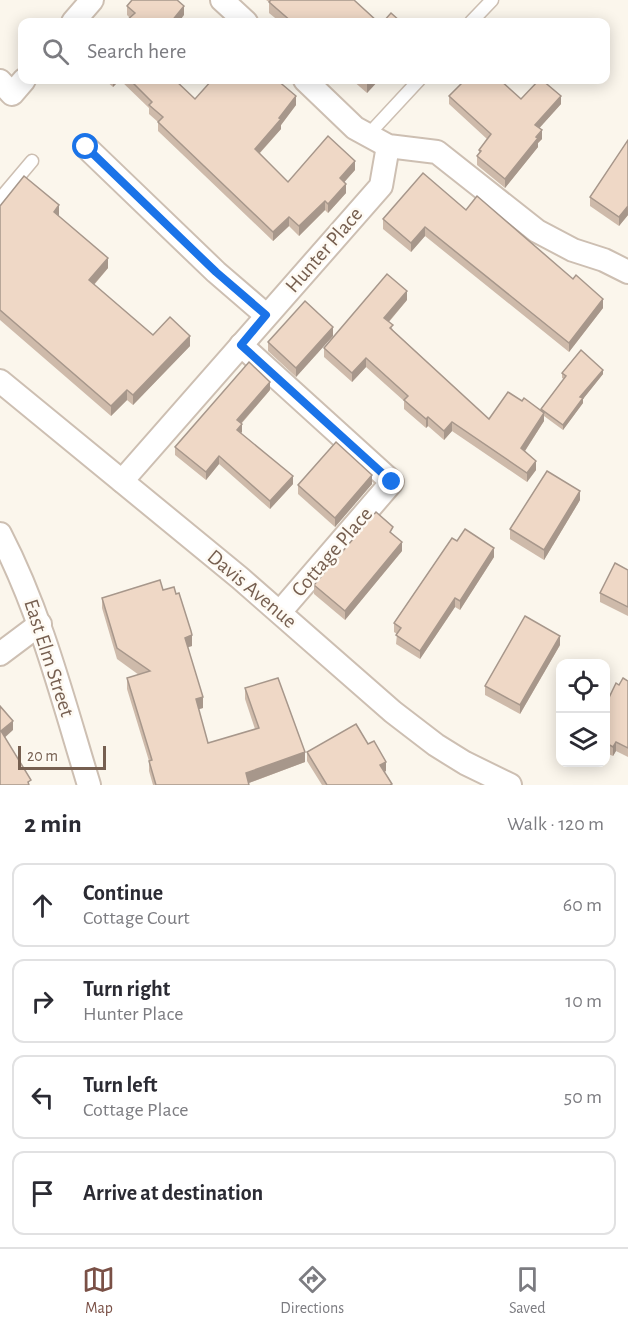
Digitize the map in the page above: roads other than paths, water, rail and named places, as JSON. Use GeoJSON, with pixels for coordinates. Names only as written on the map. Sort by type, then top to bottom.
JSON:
{"type":"FeatureCollection","features":[{"type":"Feature","properties":{"kind":"street"},"geometry":{"type":"LineString","coordinates":[[76,18],[92,0]]}},
{"type":"Feature","properties":{"kind":"street"},"geometry":{"type":"LineString","coordinates":[[222,0],[242,18]]}},
{"type":"Feature","properties":{"kind":"street"},"geometry":{"type":"LineString","coordinates":[[309,84],[355,128],[378,140],[437,152],[537,231],[573,250],[604,260],[628,272]]}},
{"type":"Feature","properties":{"kind":"street","name":"Hunter Place"},"geometry":{"type":"LineString","coordinates":[[122,481],[381,186],[378,140]]}},
{"type":"Feature","properties":{"kind":"street"},"geometry":{"type":"LineString","coordinates":[[86,147],[216,272],[266,315]]}},
{"type":"Feature","properties":{"kind":"street","name":"Cottage Place"},"geometry":{"type":"LineString","coordinates":[[241,345],[392,482],[280,612]]}},
{"type":"Feature","properties":{"kind":"street","name":"Davis Avenue"},"geometry":{"type":"LineString","coordinates":[[0,381],[280,612],[393,712],[436,745],[510,785]]}},
{"type":"Feature","properties":{"kind":"street","name":"East Elm Street"},"geometry":{"type":"LineString","coordinates":[[0,534],[23,578],[40,624],[89,785]]}},
{"type":"Feature","properties":{"kind":"street"},"geometry":{"type":"LineString","coordinates":[[0,654],[40,624]]}},
{"type":"Feature","properties":{"kind":"lane"},"geometry":{"type":"LineString","coordinates":[[475,18],[492,0]]}},
{"type":"Feature","properties":{"kind":"lane"},"geometry":{"type":"LineString","coordinates":[[378,140],[416,84]]}},
{"type":"Feature","properties":{"kind":"lane"},"geometry":{"type":"LineString","coordinates":[[0,199],[32,161]]}}]}
